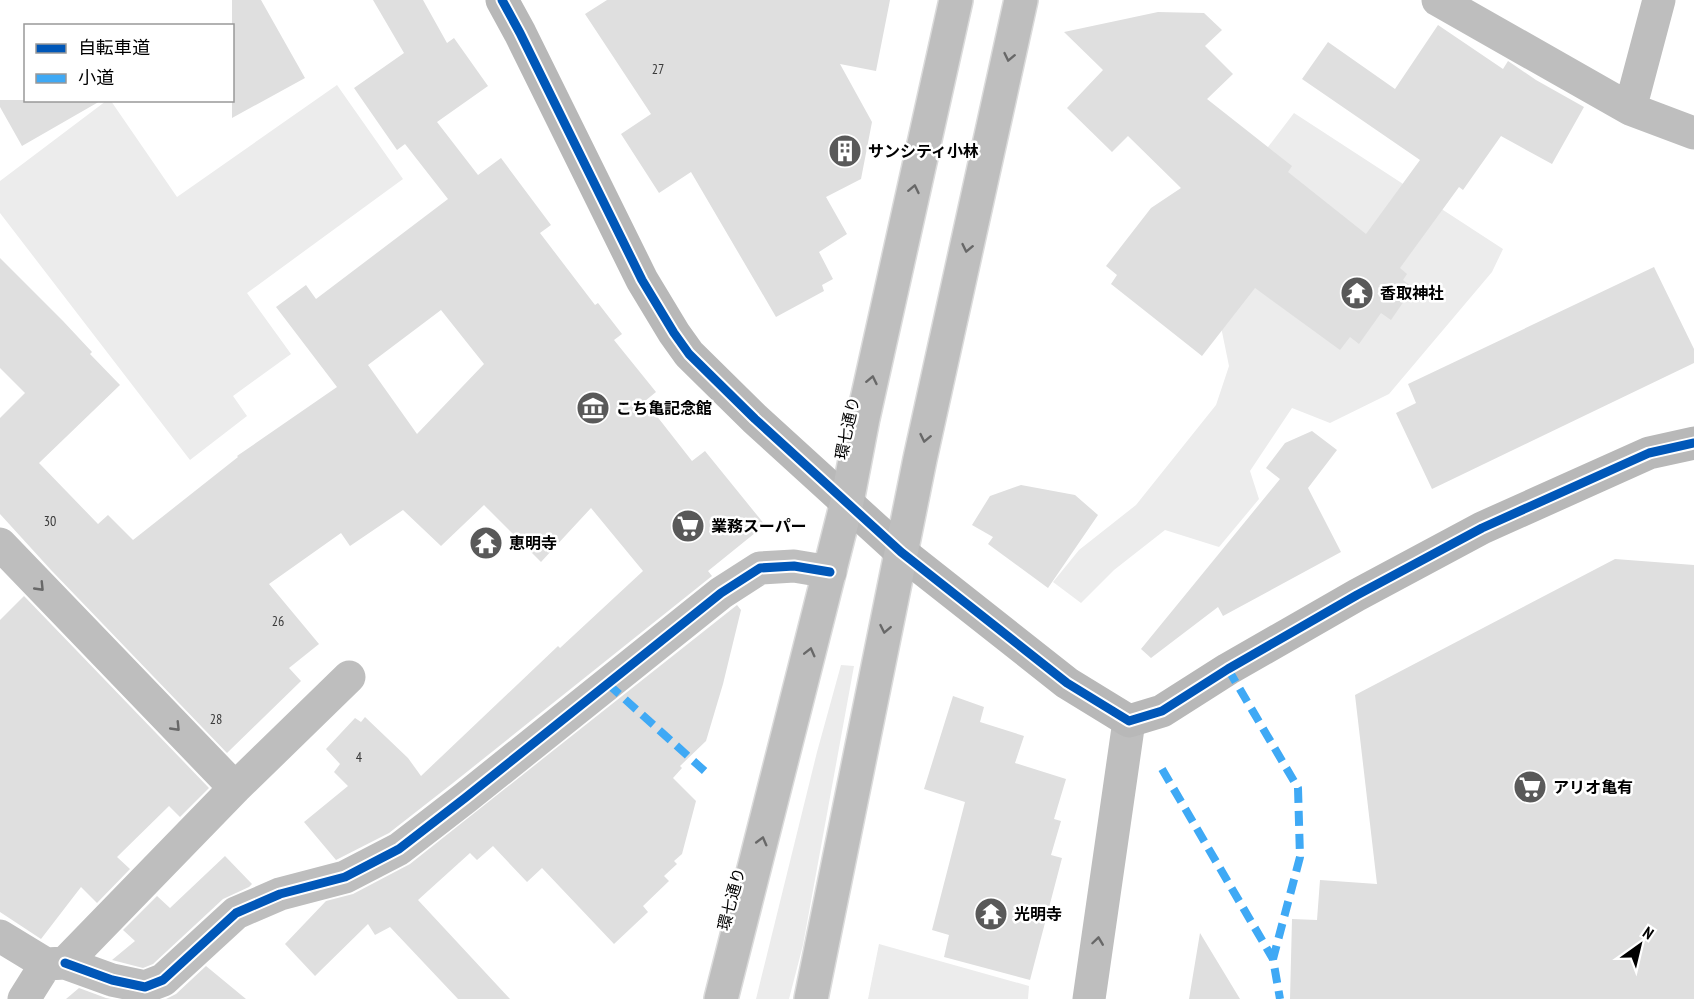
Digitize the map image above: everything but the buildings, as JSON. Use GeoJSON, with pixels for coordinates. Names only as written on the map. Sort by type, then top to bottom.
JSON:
{"type":"FeatureCollection","features":[{"type":"Feature","properties":{"kind":"street"},"geometry":{"type":"LineString","coordinates":[[501,0],[520,33],[642,280],[689,354],[755,419],[902,552],[1067,683],[1130,722]]}},
{"type":"Feature","properties":{"kind":"street","name":"環七通り"},"geometry":{"type":"LineString","coordinates":[[720,999],[847,502],[866,406],[956,0]]}},
{"type":"Feature","properties":{"kind":"street"},"geometry":{"type":"LineString","coordinates":[[811,999],[920,459],[1021,0]]}},
{"type":"Feature","properties":{"kind":"street"},"geometry":{"type":"LineString","coordinates":[[1438,0],[1630,109],[1694,133]]}},
{"type":"Feature","properties":{"kind":"street"},"geometry":{"type":"LineString","coordinates":[[1630,109],[1659,0]]}},
{"type":"Feature","properties":{"kind":"street"},"geometry":{"type":"LineString","coordinates":[[1130,722],[1162,711],[1228,669],[1357,595],[1482,528],[1649,453],[1694,443]]}},
{"type":"Feature","properties":{"kind":"street"},"geometry":{"type":"LineString","coordinates":[[0,544],[235,788]]}},
{"type":"Feature","properties":{"kind":"street"},"geometry":{"type":"LineString","coordinates":[[0,936],[56,964],[112,980],[144,987],[163,980],[236,913],[280,894],[345,877],[399,849],[713,600],[760,568],[794,566],[830,572]]}},
{"type":"Feature","properties":{"kind":"street"},"geometry":{"type":"LineString","coordinates":[[24,999],[56,964],[349,677]]}},
{"type":"Feature","properties":{"kind":"street"},"geometry":{"type":"LineString","coordinates":[[1089,999],[1130,722]]}},
{"type":"Feature","properties":{"kind":"shaded area"},"geometry":{"type":"Polygon","coordinates":[[[337,85],[403,179],[247,293],[291,354],[233,396],[247,416],[190,460],[0,213],[0,181],[105,102],[112,102],[177,197],[337,85]]]}},
{"type":"Feature","properties":{"kind":"shaded area"},"geometry":{"type":"Polygon","coordinates":[[[1294,113],[1503,249],[1492,272],[1389,394],[1330,423],[1292,408],[1250,471],[1259,499],[1219,547],[1165,530],[1114,570],[1081,603],[1053,582],[1079,550],[1136,505],[1216,405],[1229,366],[1220,322],[1239,185],[1294,113]]]}},
{"type":"Feature","properties":{"kind":"shaded area"},"geometry":{"type":"Polygon","coordinates":[[[841,665],[854,666],[803,945],[789,999],[756,999],[817,752],[841,665]]]}},
{"type":"Feature","properties":{"kind":"shaded area"},"geometry":{"type":"Polygon","coordinates":[[[879,944],[1029,986],[1028,999],[868,999],[879,944]]]}},
{"type":"Feature","properties":{"kind":"marked path"},"geometry":{"type":"LineString","coordinates":[[1228,669],[1298,788],[1300,857],[1273,959],[1280,999]]}},
{"type":"Feature","properties":{"kind":"marked path"},"geometry":{"type":"LineString","coordinates":[[608,684],[709,775]]}},
{"type":"Feature","properties":{"kind":"marked path"},"geometry":{"type":"LineString","coordinates":[[1162,769],[1273,959]]}},
{"type":"Feature","properties":{"kind":"cycle path"},"geometry":{"type":"LineString","coordinates":[[502,0],[642,280],[689,354],[755,419],[901,552],[1067,683],[1129,721],[1162,711],[1228,669],[1357,595],[1482,528],[1649,453],[1694,443]]}},
{"type":"Feature","properties":{"kind":"cycle path"},"geometry":{"type":"LineString","coordinates":[[65,963],[112,980],[145,987],[163,980],[236,913],[280,894],[345,877],[399,849],[721,593],[760,568],[794,566],[830,572]]}},
{"type":"Feature","properties":{"kind":"place","name":"サンシティ小林"},"geometry":{"type":"Point","coordinates":[845,151]}},
{"type":"Feature","properties":{"kind":"place","name":"香取神社"},"geometry":{"type":"Point","coordinates":[1357,293]}},
{"type":"Feature","properties":{"kind":"place","name":"こち亀記念館"},"geometry":{"type":"Point","coordinates":[593,408]}},
{"type":"Feature","properties":{"kind":"place","name":"業務スーパー"},"geometry":{"type":"Point","coordinates":[688,526]}},
{"type":"Feature","properties":{"kind":"place","name":"恵明寺"},"geometry":{"type":"Point","coordinates":[486,543]}},
{"type":"Feature","properties":{"kind":"place","name":"アリオ亀有"},"geometry":{"type":"Point","coordinates":[1530,787]}},
{"type":"Feature","properties":{"kind":"place","name":"光明寺"},"geometry":{"type":"Point","coordinates":[991,914]}}]}
